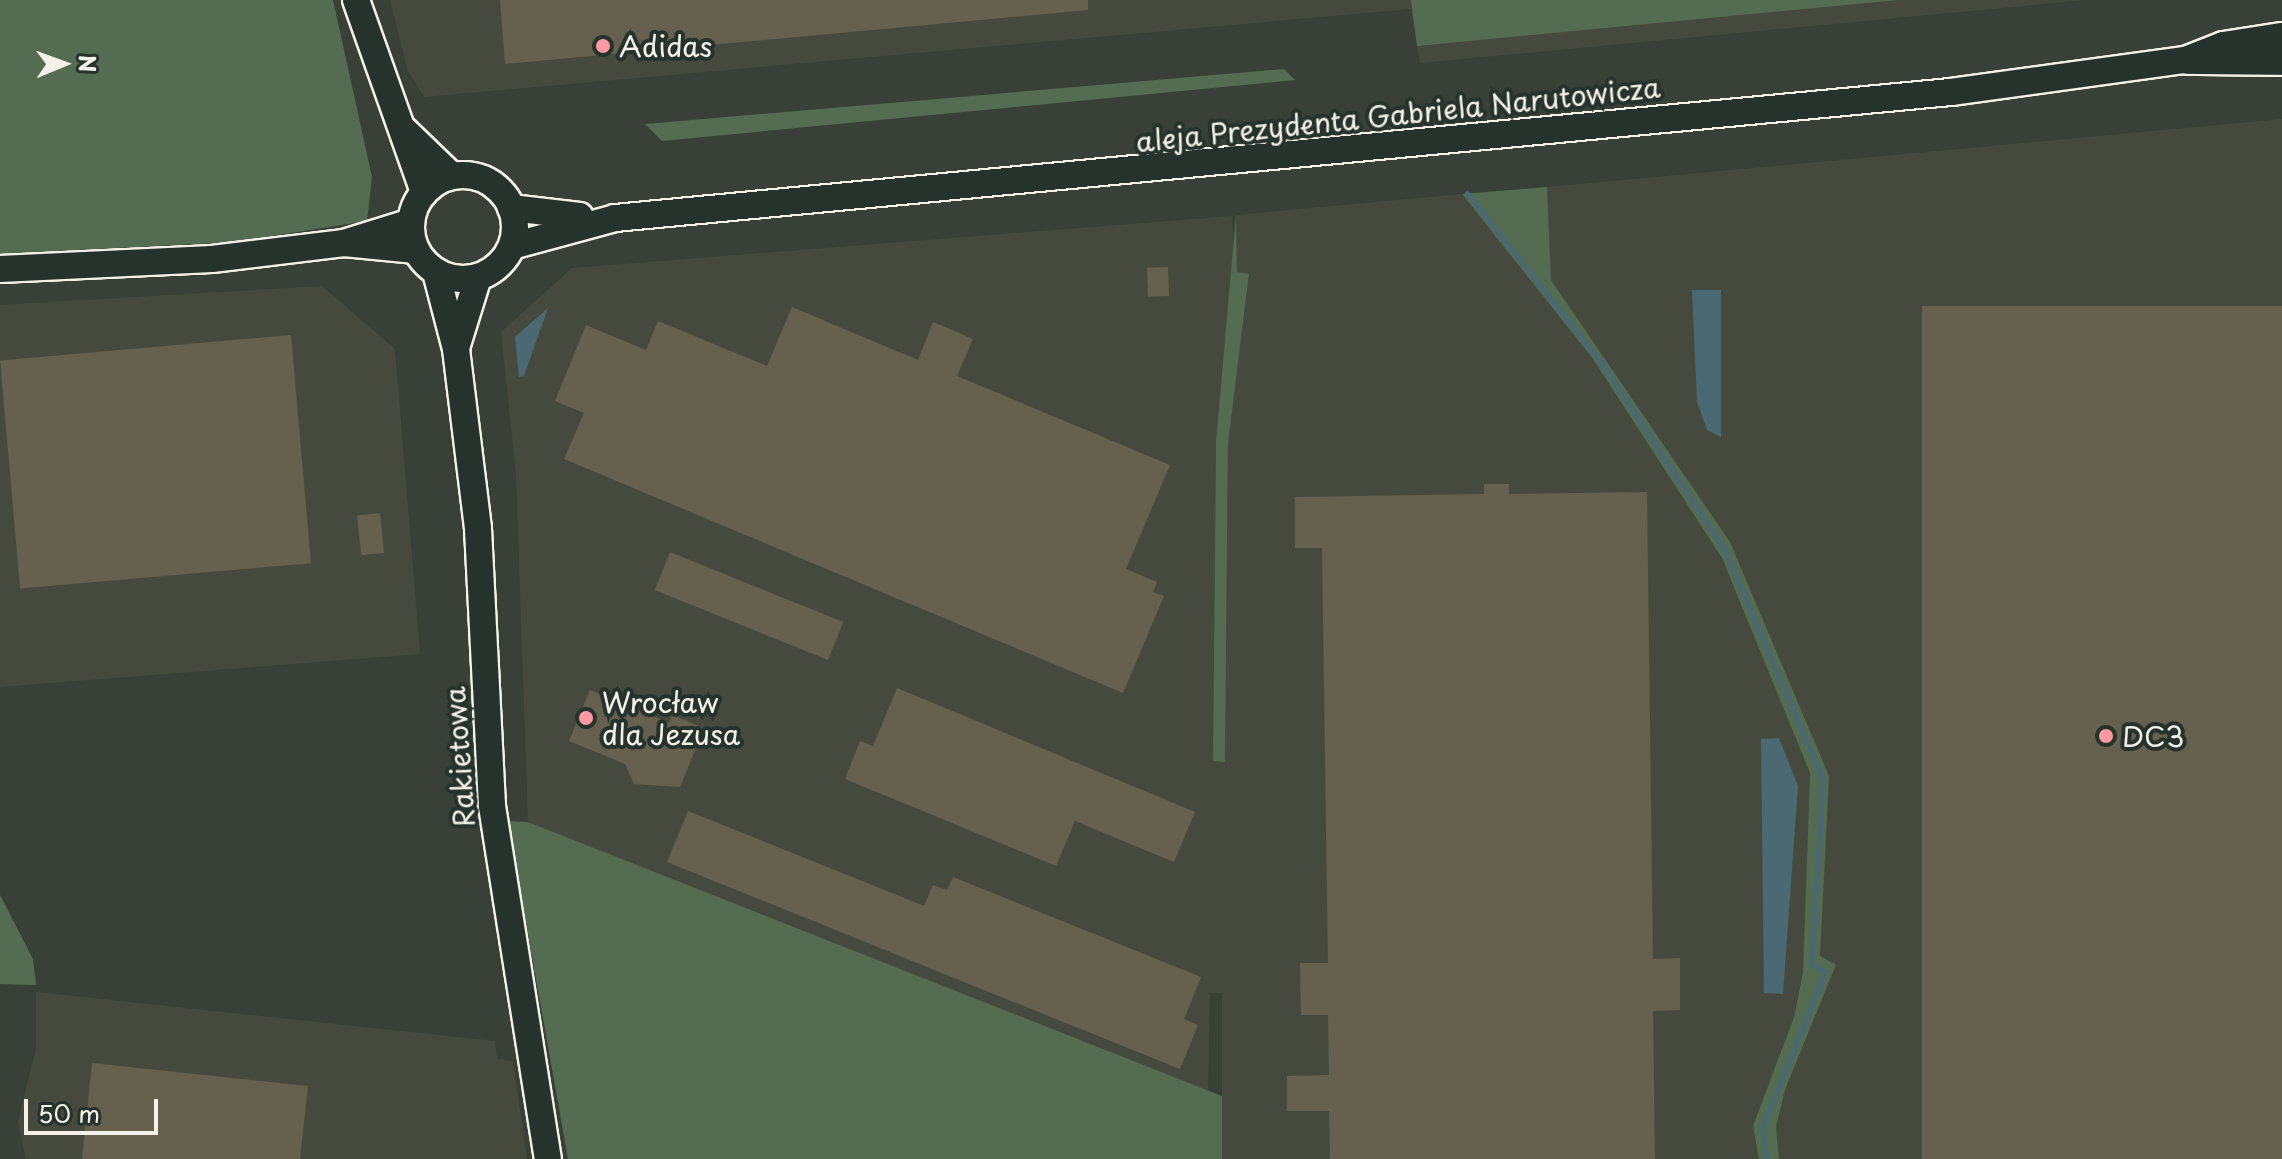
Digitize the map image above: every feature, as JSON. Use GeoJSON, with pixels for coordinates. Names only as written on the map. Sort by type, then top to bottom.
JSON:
{"type":"FeatureCollection","features":[{"type":"Feature","properties":{"kind":"street"},"geometry":{"type":"LineString","coordinates":[[356,0],[424,192]]}},
{"type":"Feature","properties":{"kind":"street","name":"aleja Prezydenta Gabriela Narutowicza"},"geometry":{"type":"LineString","coordinates":[[2185,60],[2223,45],[2282,36]]}},
{"type":"Feature","properties":{"kind":"street","name":"aleja Prezydenta Gabriela Narutowicza"},"geometry":{"type":"LineString","coordinates":[[512,246],[615,218],[1814,106],[2185,60],[2282,62]]}},
{"type":"Feature","properties":{"kind":"street"},"geometry":{"type":"LineString","coordinates":[[402,128],[452,176],[494,185],[511,208],[512,246],[478,277],[436,272],[416,250],[411,222],[424,192],[452,176]]}},
{"type":"Feature","properties":{"kind":"street","name":"aleja Prezydenta Gabriela Narutowicza"},"geometry":{"type":"LineString","coordinates":[[511,208],[615,218]]}},
{"type":"Feature","properties":{"kind":"street"},"geometry":{"type":"LineString","coordinates":[[0,269],[212,259],[344,243],[411,222]]}},
{"type":"Feature","properties":{"kind":"street"},"geometry":{"type":"LineString","coordinates":[[344,243],[416,250]]}},
{"type":"Feature","properties":{"kind":"street","name":"Rakietowa"},"geometry":{"type":"LineString","coordinates":[[436,272],[456,349],[482,562],[492,806],[548,1159]]}},
{"type":"Feature","properties":{"kind":"street","name":"Rakietowa"},"geometry":{"type":"LineString","coordinates":[[456,349],[478,277]]}},
{"type":"Feature","properties":{"kind":"shaded area"},"geometry":{"type":"Polygon","coordinates":[[[390,0],[2086,0],[1420,63],[1411,9],[424,97],[408,71],[390,0]]]}},
{"type":"Feature","properties":{"kind":"shaded area"},"geometry":{"type":"Polygon","coordinates":[[[2282,119],[2282,1159],[1779,1159],[1776,1126],[1785,1090],[1836,966],[1820,957],[1828,776],[1730,542],[1551,280],[1547,187],[2282,119]]]}},
{"type":"Feature","properties":{"kind":"shaded area"},"geometry":{"type":"Polygon","coordinates":[[[1462,194],[1593,359],[1722,558],[1810,773],[1803,972],[1794,1017],[1753,1126],[1759,1159],[1222,1159],[1222,993],[1210,993],[1208,1096],[528,822],[516,474],[501,332],[572,268],[1232,216],[1235,276],[1216,442],[1213,760],[1225,761],[1228,444],[1249,274],[1237,273],[1236,215],[1462,194]]]}},
{"type":"Feature","properties":{"kind":"shaded area"},"geometry":{"type":"Polygon","coordinates":[[[322,286],[395,349],[420,654],[0,687],[0,305],[322,286]]]}},
{"type":"Feature","properties":{"kind":"shaded area"},"geometry":{"type":"Polygon","coordinates":[[[36,992],[495,1041],[497,1059],[513,1061],[527,1159],[26,1159],[18,1122],[36,1049],[36,992]]]}},
{"type":"Feature","properties":{"kind":"green space"},"geometry":{"type":"Polygon","coordinates":[[[0,0],[333,0],[372,177],[367,221],[233,242],[0,254],[0,0]]]}},
{"type":"Feature","properties":{"kind":"green space"},"geometry":{"type":"Polygon","coordinates":[[[1411,0],[1898,0],[1417,46],[1411,0]]]}},
{"type":"Feature","properties":{"kind":"green space"},"geometry":{"type":"Polygon","coordinates":[[[1284,69],[1295,80],[662,141],[645,124],[1284,69]]]}},
{"type":"Feature","properties":{"kind":"green space"},"geometry":{"type":"Polygon","coordinates":[[[1547,187],[1551,280],[1730,542],[1829,776],[1820,956],[1836,965],[1785,1090],[1776,1126],[1779,1159],[1759,1159],[1753,1126],[1794,1017],[1803,972],[1810,773],[1722,558],[1593,359],[1462,194],[1547,187]]]}},
{"type":"Feature","properties":{"kind":"green space"},"geometry":{"type":"Polygon","coordinates":[[[1236,215],[1237,272],[1249,274],[1228,444],[1225,762],[1213,761],[1216,442],[1236,215]]]}},
{"type":"Feature","properties":{"kind":"green space"},"geometry":{"type":"Polygon","coordinates":[[[508,821],[528,822],[1222,1096],[1222,1159],[568,1159],[508,821]]]}},
{"type":"Feature","properties":{"kind":"green space"},"geometry":{"type":"Polygon","coordinates":[[[0,895],[33,959],[36,985],[0,984],[0,895]]]}},
{"type":"Feature","properties":{"kind":"water"},"geometry":{"type":"Polygon","coordinates":[[[1692,290],[1721,290],[1721,437],[1707,430],[1697,402],[1692,290]]]}},
{"type":"Feature","properties":{"kind":"water"},"geometry":{"type":"Polygon","coordinates":[[[548,308],[524,376],[519,377],[515,337],[548,308]]]}},
{"type":"Feature","properties":{"kind":"water"},"geometry":{"type":"Polygon","coordinates":[[[1779,738],[1798,786],[1783,994],[1764,993],[1761,739],[1779,738]]]}},
{"type":"Feature","properties":{"kind":"building","name":"Adidas"},"geometry":{"type":"Polygon","coordinates":[[[500,0],[1088,0],[1088,10],[505,64],[500,0]]]}},
{"type":"Feature","properties":{"kind":"building"},"geometry":{"type":"Polygon","coordinates":[[[1168,267],[1169,296],[1148,297],[1147,268],[1168,267]]]}},
{"type":"Feature","properties":{"kind":"building","name":"DC3"},"geometry":{"type":"Polygon","coordinates":[[[1922,306],[2282,306],[2282,1159],[1922,1159],[1922,306]]]}},
{"type":"Feature","properties":{"kind":"building"},"geometry":{"type":"Polygon","coordinates":[[[792,307],[918,360],[933,322],[973,339],[957,376],[1170,465],[1126,569],[1157,582],[1153,592],[1164,596],[1123,693],[564,459],[584,413],[555,401],[586,325],[646,350],[658,321],[767,366],[792,307]]]}},
{"type":"Feature","properties":{"kind":"building"},"geometry":{"type":"Polygon","coordinates":[[[291,335],[311,563],[20,589],[0,360],[291,335]]]}},
{"type":"Feature","properties":{"kind":"building"},"geometry":{"type":"Polygon","coordinates":[[[1484,484],[1509,484],[1509,494],[1647,492],[1653,959],[1680,958],[1680,1010],[1653,1011],[1655,1159],[1330,1159],[1329,1111],[1287,1111],[1287,1076],[1329,1075],[1328,1015],[1301,1015],[1300,963],[1328,963],[1322,548],[1295,548],[1295,497],[1484,494],[1484,484]]]}},
{"type":"Feature","properties":{"kind":"building"},"geometry":{"type":"Polygon","coordinates":[[[380,513],[384,553],[361,555],[357,515],[380,513]]]}},
{"type":"Feature","properties":{"kind":"building"},"geometry":{"type":"Polygon","coordinates":[[[670,552],[843,622],[828,660],[655,590],[670,552]]]}},
{"type":"Feature","properties":{"kind":"building"},"geometry":{"type":"Polygon","coordinates":[[[897,688],[1195,812],[1174,862],[1075,821],[1056,866],[845,779],[860,741],[873,746],[897,688]]]}},
{"type":"Feature","properties":{"kind":"building"},"geometry":{"type":"Polygon","coordinates":[[[590,690],[669,723],[672,715],[704,728],[680,787],[634,784],[625,764],[569,741],[590,690]]]}},
{"type":"Feature","properties":{"kind":"building"},"geometry":{"type":"Polygon","coordinates":[[[688,811],[924,906],[933,885],[947,890],[953,877],[1201,977],[1184,1019],[1198,1025],[1180,1069],[667,862],[688,811]]]}},
{"type":"Feature","properties":{"kind":"building"},"geometry":{"type":"Polygon","coordinates":[[[92,1063],[308,1086],[300,1159],[82,1159],[92,1063]]]}},
{"type":"Feature","properties":{"kind":"waterway"},"geometry":{"type":"LineString","coordinates":[[1467,193],[1602,364],[1723,547],[1823,779],[1811,963],[1825,972],[1762,1128],[1767,1159]]}},
{"type":"Feature","properties":{"kind":"place","name":"Adidas"},"geometry":{"type":"Point","coordinates":[603,46]}},
{"type":"Feature","properties":{"kind":"place","name":"Wrocław dla Jezusa"},"geometry":{"type":"Point","coordinates":[586,718]}},
{"type":"Feature","properties":{"kind":"place","name":"DC3"},"geometry":{"type":"Point","coordinates":[2106,736]}}]}
